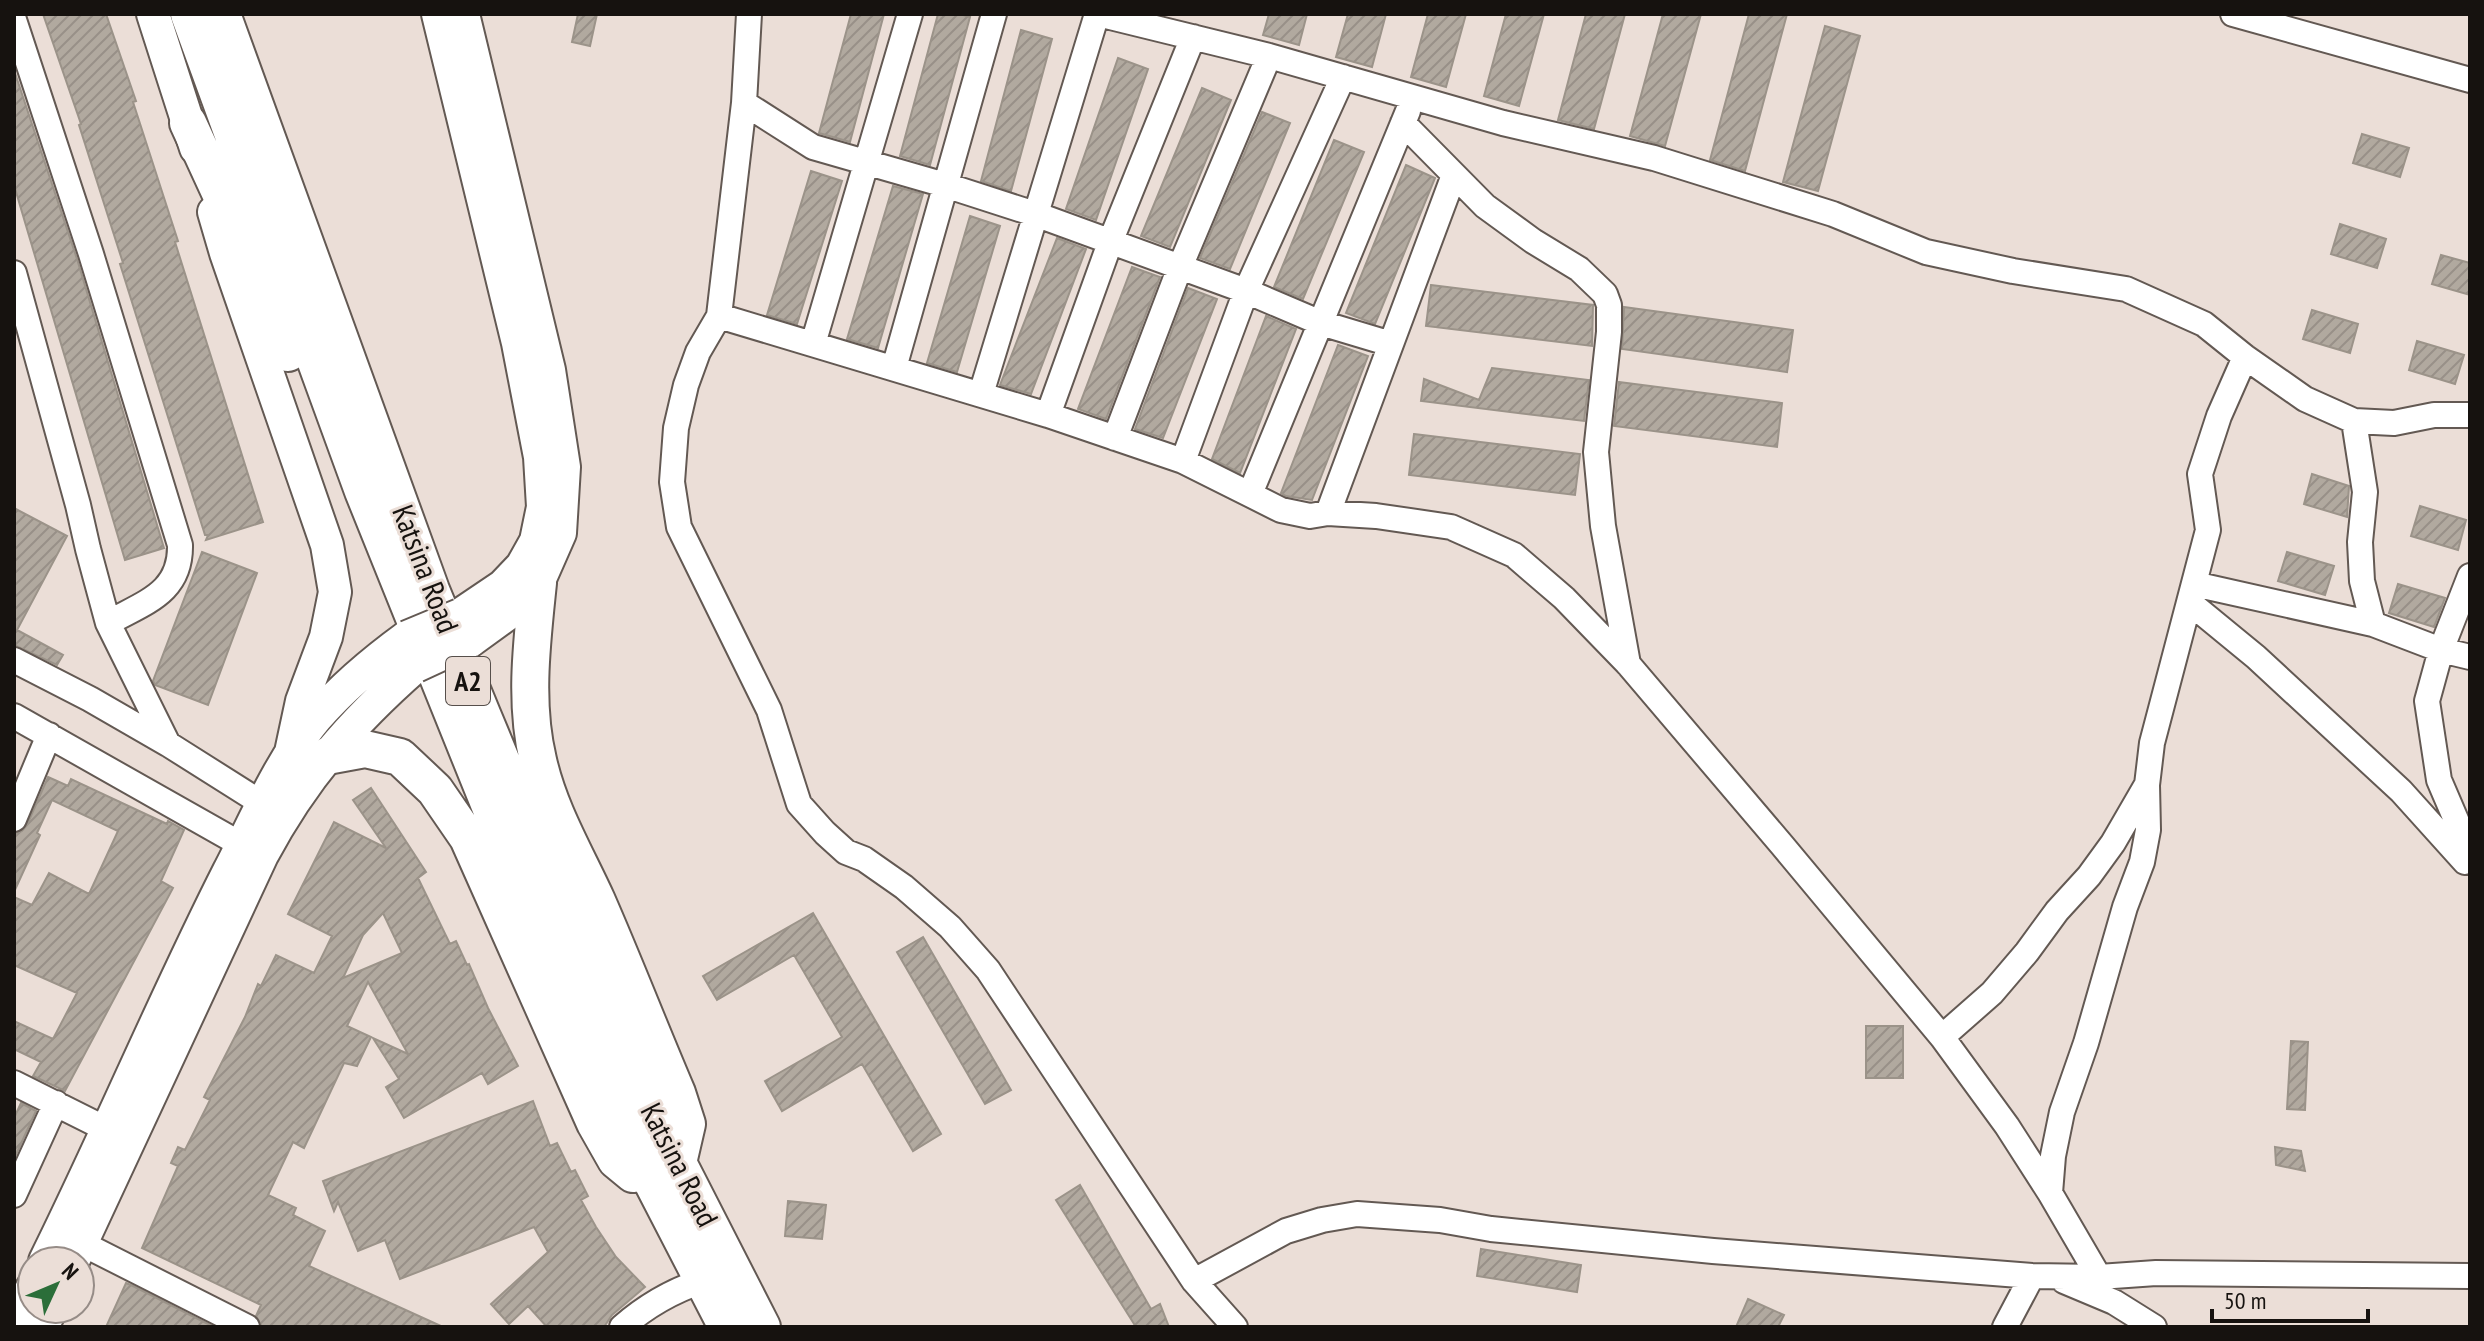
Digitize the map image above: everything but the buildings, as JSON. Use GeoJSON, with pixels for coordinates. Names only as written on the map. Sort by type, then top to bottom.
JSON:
{"type":"FeatureCollection","features":[{"type":"Feature","properties":{"kind":"highway","name":"Katsina Road"},"geometry":{"type":"LineString","coordinates":[[189,14],[363,491],[506,846],[633,1145],[727,1327]]}},
{"type":"Feature","properties":{"kind":"highway","name":"Katsina Road"},"geometry":{"type":"LineString","coordinates":[[222,14],[431,590],[583,957],[648,1104],[762,1327]]}},
{"type":"Feature","properties":{"kind":"highway"},"geometry":{"type":"LineString","coordinates":[[188,123],[286,348],[338,489],[368,547],[399,581]]}},
{"type":"Feature","properties":{"kind":"highway"},"geometry":{"type":"LineString","coordinates":[[538,583],[531,663],[531,716],[538,761],[561,825],[677,1093],[687,1124],[678,1163]]}},
{"type":"Feature","properties":{"kind":"highway"},"geometry":{"type":"LineString","coordinates":[[327,756],[365,749],[400,757],[435,790],[468,838],[595,1123],[616,1160],[659,1196]]}},
{"type":"Feature","properties":{"kind":"main road"},"geometry":{"type":"LineString","coordinates":[[153,14],[226,253],[327,545],[335,592],[326,637],[302,701],[290,757]]}},
{"type":"Feature","properties":{"kind":"main road"},"geometry":{"type":"LineString","coordinates":[[438,14],[518,343],[540,457],[543,507],[536,541],[522,566],[465,628]]}},
{"type":"Feature","properties":{"kind":"main road"},"geometry":{"type":"LineString","coordinates":[[53,1245],[200,928],[263,804],[316,719],[370,664],[411,652],[521,604],[538,583],[560,533],[564,467],[549,370],[463,14]]}},
{"type":"Feature","properties":{"kind":"main road"},"geometry":{"type":"LineString","coordinates":[[80,1245],[282,816],[411,652]]}},
{"type":"Feature","properties":{"kind":"street"},"geometry":{"type":"LineString","coordinates":[[749,14],[744,103],[719,316],[698,352],[676,428],[672,482],[679,527],[769,710],[799,804],[846,852],[864,859],[904,887],[950,927],[988,970],[1194,1281],[1235,1327]]}},
{"type":"Feature","properties":{"kind":"street"},"geometry":{"type":"LineString","coordinates":[[813,344],[910,14]]}},
{"type":"Feature","properties":{"kind":"street"},"geometry":{"type":"LineString","coordinates":[[894,368],[994,14]]}},
{"type":"Feature","properties":{"kind":"street"},"geometry":{"type":"LineString","coordinates":[[981,394],[1098,14],[1269,56],[1503,123],[1654,158],[1833,214],[1926,252],[2013,271],[2126,289],[2204,324],[2305,399],[2354,421],[2394,423],[2434,415],[2470,415]]}},
{"type":"Feature","properties":{"kind":"street"},"geometry":{"type":"LineString","coordinates":[[2233,14],[2470,80]]}},
{"type":"Feature","properties":{"kind":"street"},"geometry":{"type":"LineString","coordinates":[[14,20],[91,254],[180,545],[180,561],[168,587],[108,623]]}},
{"type":"Feature","properties":{"kind":"street"},"geometry":{"type":"LineString","coordinates":[[1048,415],[1111,240],[1193,37]]}},
{"type":"Feature","properties":{"kind":"street"},"geometry":{"type":"LineString","coordinates":[[1115,438],[1180,267],[1269,56]]}},
{"type":"Feature","properties":{"kind":"street"},"geometry":{"type":"LineString","coordinates":[[1183,461],[1246,291],[1343,77]]}},
{"type":"Feature","properties":{"kind":"street"},"geometry":{"type":"LineString","coordinates":[[1250,494],[1414,97]]}},
{"type":"Feature","properties":{"kind":"street"},"geometry":{"type":"LineString","coordinates":[[744,103],[813,147],[1035,214],[1246,291],[1321,323],[1391,344]]}},
{"type":"Feature","properties":{"kind":"street"},"geometry":{"type":"LineString","coordinates":[[1403,123],[1485,206],[1579,269],[1605,294],[1609,305],[1609,332],[1596,452],[1603,526],[1628,664]]}},
{"type":"Feature","properties":{"kind":"street"},"geometry":{"type":"LineString","coordinates":[[1328,513],[1454,175]]}},
{"type":"Feature","properties":{"kind":"street"},"geometry":{"type":"LineString","coordinates":[[14,273],[108,623],[168,744]]}},
{"type":"Feature","properties":{"kind":"street"},"geometry":{"type":"LineString","coordinates":[[719,316],[981,394],[1183,461],[1281,510],[1310,516],[1328,513],[1376,516],[1451,527],[1514,555],[1564,598],[1628,664],[1942,1037],[2007,1126],[2099,1277]]}},
{"type":"Feature","properties":{"kind":"street"},"geometry":{"type":"LineString","coordinates":[[2050,1193],[2053,1156],[2062,1112],[2086,1043],[2125,907],[2142,862],[2148,830],[2147,785],[2152,743],[2208,530],[2200,474],[2219,416],[2245,357]]}},
{"type":"Feature","properties":{"kind":"street"},"geometry":{"type":"LineString","coordinates":[[2354,421],[2365,492],[2360,542],[2362,581],[2373,624]]}},
{"type":"Feature","properties":{"kind":"street"},"geometry":{"type":"LineString","coordinates":[[2468,866],[2457,822],[2439,780],[2427,701],[2441,650],[2470,576]]}},
{"type":"Feature","properties":{"kind":"street"},"geometry":{"type":"LineString","coordinates":[[2191,593],[2373,624],[2441,650],[2470,657]]}},
{"type":"Feature","properties":{"kind":"street"},"geometry":{"type":"LineString","coordinates":[[2191,593],[2401,791],[2468,866]]}},
{"type":"Feature","properties":{"kind":"street"},"geometry":{"type":"LineString","coordinates":[[14,660],[168,744],[263,804]]}},
{"type":"Feature","properties":{"kind":"street"},"geometry":{"type":"LineString","coordinates":[[14,716],[242,845]]}},
{"type":"Feature","properties":{"kind":"street"},"geometry":{"type":"LineString","coordinates":[[14,819],[49,735]]}},
{"type":"Feature","properties":{"kind":"street"},"geometry":{"type":"LineString","coordinates":[[2401,791],[2439,780]]}},
{"type":"Feature","properties":{"kind":"street"},"geometry":{"type":"LineString","coordinates":[[1942,1037],[1992,993],[2089,876],[2113,843],[2147,785]]}},
{"type":"Feature","properties":{"kind":"street"},"geometry":{"type":"LineString","coordinates":[[14,1083],[108,1130]]}},
{"type":"Feature","properties":{"kind":"street"},"geometry":{"type":"LineString","coordinates":[[14,1195],[56,1103]]}},
{"type":"Feature","properties":{"kind":"street"},"geometry":{"type":"LineString","coordinates":[[1194,1281],[1286,1231],[1357,1214],[1440,1220],[1491,1229],[1713,1251],[2042,1276],[2099,1277],[2156,1273],[2470,1276]]}},
{"type":"Feature","properties":{"kind":"street"},"geometry":{"type":"LineString","coordinates":[[96,1260],[247,1327]]}},
{"type":"Feature","properties":{"kind":"street"},"geometry":{"type":"LineString","coordinates":[[2005,1327],[2042,1276]]}},
{"type":"Feature","properties":{"kind":"street"},"geometry":{"type":"LineString","coordinates":[[2042,1276],[2114,1302],[2154,1327]]}},
{"type":"Feature","properties":{"kind":"street"},"geometry":{"type":"LineString","coordinates":[[622,1327],[641,1310],[679,1289],[702,1281]]}}]}
